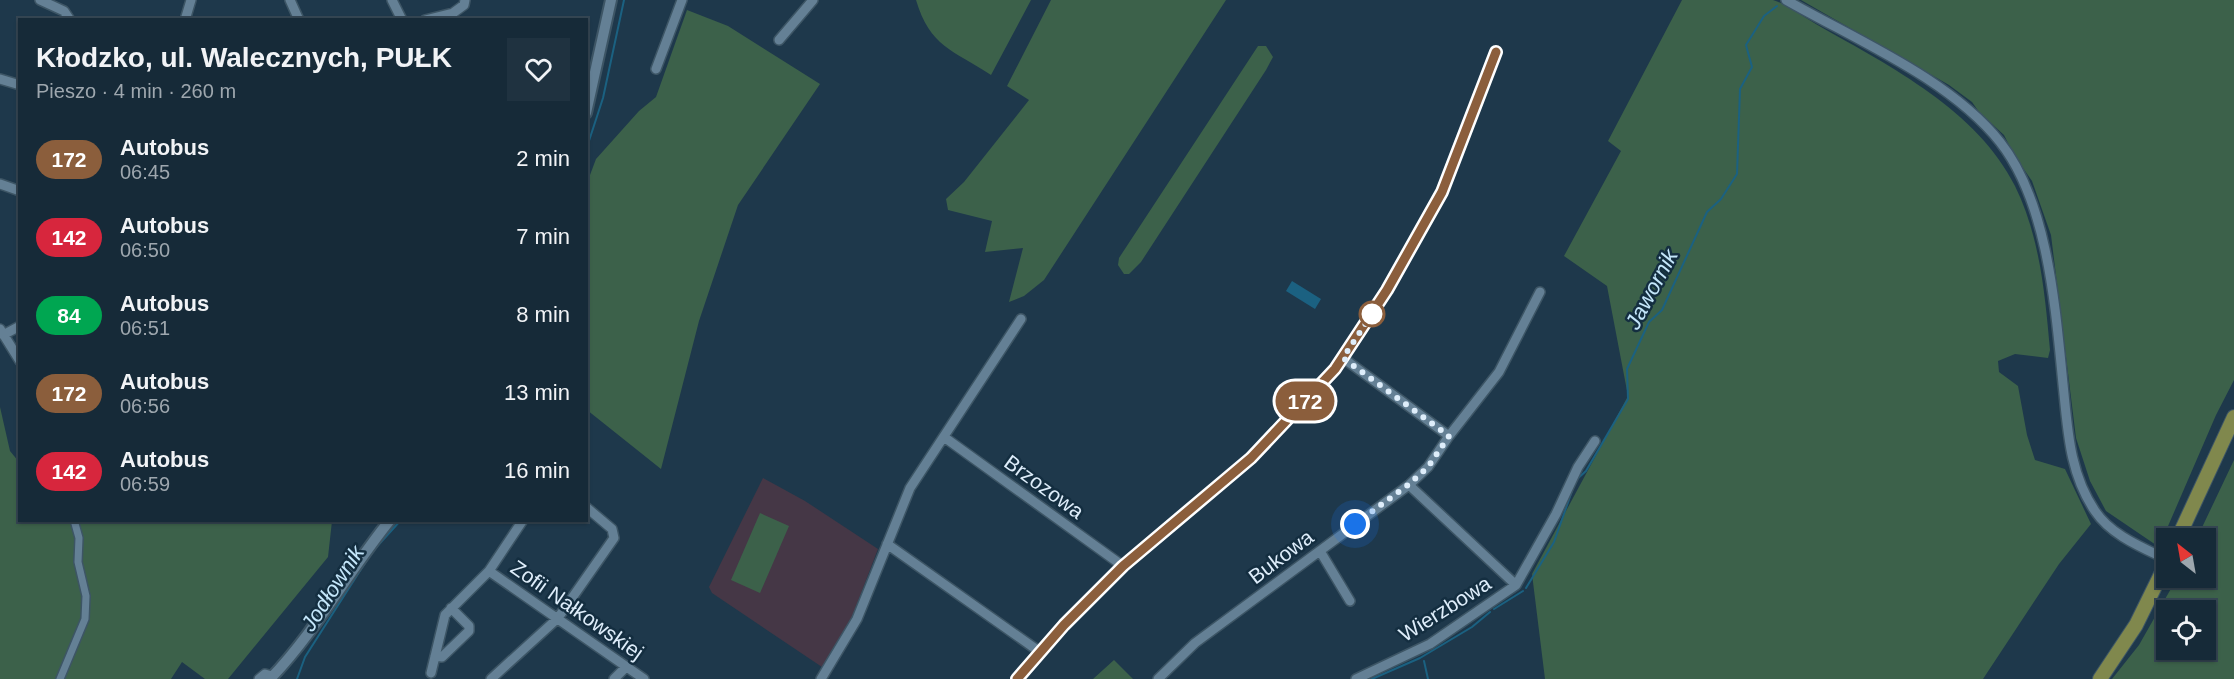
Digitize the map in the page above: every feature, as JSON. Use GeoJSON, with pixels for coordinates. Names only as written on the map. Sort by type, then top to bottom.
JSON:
{"type":"FeatureCollection","features":[{"type":"Feature","properties":{"kind":"main road"},"geometry":{"type":"LineString","coordinates":[[2183,528],[2234,417]]}},
{"type":"Feature","properties":{"kind":"main road"},"geometry":{"type":"LineString","coordinates":[[2101,679],[2136,626],[2156,585]]}},
{"type":"Feature","properties":{"kind":"street"},"geometry":{"type":"LineString","coordinates":[[40,0],[64,11],[69,18]]}},
{"type":"Feature","properties":{"kind":"street"},"geometry":{"type":"LineString","coordinates":[[186,18],[191,0]]}},
{"type":"Feature","properties":{"kind":"street"},"geometry":{"type":"LineString","coordinates":[[290,0],[298,18]]}},
{"type":"Feature","properties":{"kind":"street"},"geometry":{"type":"LineString","coordinates":[[392,0],[401,18]]}},
{"type":"Feature","properties":{"kind":"street"},"geometry":{"type":"LineString","coordinates":[[433,18],[453,13],[464,6],[465,0]]}},
{"type":"Feature","properties":{"kind":"street"},"geometry":{"type":"LineString","coordinates":[[588,104],[612,0]]}},
{"type":"Feature","properties":{"kind":"street"},"geometry":{"type":"LineString","coordinates":[[656,69],[683,0]]}},
{"type":"Feature","properties":{"kind":"street"},"geometry":{"type":"LineString","coordinates":[[779,40],[813,0]]}},
{"type":"Feature","properties":{"kind":"street"},"geometry":{"type":"LineString","coordinates":[[1786,0],[1943,88],[1976,116],[2001,143],[2020,177],[2046,245],[2067,430],[2077,474],[2091,504],[2105,522],[2137,545],[2156,554]]}},
{"type":"Feature","properties":{"kind":"street"},"geometry":{"type":"LineString","coordinates":[[1017,679],[1123,566],[1251,458],[1343,358],[1399,270],[1442,192],[1496,52]]}},
{"type":"Feature","properties":{"kind":"street"},"geometry":{"type":"LineString","coordinates":[[0,79],[18,84]]}},
{"type":"Feature","properties":{"kind":"street"},"geometry":{"type":"LineString","coordinates":[[0,184],[18,190]]}},
{"type":"Feature","properties":{"kind":"street","name":"Bukowa"},"geometry":{"type":"LineString","coordinates":[[1158,679],[1195,643],[1408,485],[1428,467],[1499,372],[1540,292]]}},
{"type":"Feature","properties":{"kind":"street"},"geometry":{"type":"LineString","coordinates":[[826,678],[857,619],[910,488],[1021,319]]}},
{"type":"Feature","properties":{"kind":"street"},"geometry":{"type":"LineString","coordinates":[[18,327],[2,332],[18,358]]}},
{"type":"Feature","properties":{"kind":"street"},"geometry":{"type":"LineString","coordinates":[[1343,358],[1449,436]]}},
{"type":"Feature","properties":{"kind":"street","name":"Brzozowa"},"geometry":{"type":"LineString","coordinates":[[944,437],[1123,566]]}},
{"type":"Feature","properties":{"kind":"street"},"geometry":{"type":"LineString","coordinates":[[1516,585],[1556,514],[1578,466],[1595,441]]}},
{"type":"Feature","properties":{"kind":"street","name":"Wierzbowa"},"geometry":{"type":"LineString","coordinates":[[1356,679],[1430,644],[1516,585],[1408,485]]}},
{"type":"Feature","properties":{"kind":"street"},"geometry":{"type":"LineString","coordinates":[[491,679],[558,618],[614,538],[612,529],[588,509]]}},
{"type":"Feature","properties":{"kind":"street"},"geometry":{"type":"LineString","coordinates":[[60,679],[85,619],[86,596],[78,562],[79,538],[75,522]]}},
{"type":"Feature","properties":{"kind":"street"},"geometry":{"type":"LineString","coordinates":[[259,679],[266,674],[271,678],[313,630],[366,550],[388,522]]}},
{"type":"Feature","properties":{"kind":"street"},"geometry":{"type":"LineString","coordinates":[[431,674],[445,615],[489,571],[522,522]]}},
{"type":"Feature","properties":{"kind":"street"},"geometry":{"type":"LineString","coordinates":[[887,544],[1040,652]]}},
{"type":"Feature","properties":{"kind":"street"},"geometry":{"type":"LineString","coordinates":[[1320,551],[1350,602]]}},
{"type":"Feature","properties":{"kind":"street","name":"Zofii Nałkowskiej"},"geometry":{"type":"LineString","coordinates":[[489,571],[644,679]]}},
{"type":"Feature","properties":{"kind":"street"},"geometry":{"type":"LineString","coordinates":[[435,656],[442,657],[469,631],[469,626],[452,608]]}},
{"type":"Feature","properties":{"kind":"street"},"geometry":{"type":"LineString","coordinates":[[614,679],[626,667]]}},
{"type":"Feature","properties":{"kind":"shaded area"},"geometry":{"type":"Polygon","coordinates":[[[763,478],[805,501],[878,549],[852,617],[822,667],[712,593],[709,587],[763,478]]]}},
{"type":"Feature","properties":{"kind":"green space"},"geometry":{"type":"Polygon","coordinates":[[[916,0],[1031,0],[991,75],[954,53],[936,38],[928,28],[916,0]]]}},
{"type":"Feature","properties":{"kind":"green space"},"geometry":{"type":"Polygon","coordinates":[[[1051,0],[1226,0],[1044,280],[1024,296],[1009,302],[1023,248],[985,252],[992,221],[948,210],[946,199],[964,182],[1029,100],[1007,86],[1051,0]]]}},
{"type":"Feature","properties":{"kind":"green space"},"geometry":{"type":"Polygon","coordinates":[[[1682,0],[1773,0],[1785,5],[1903,75],[1956,113],[1999,159],[2015,186],[2036,246],[2050,350],[2048,358],[2015,354],[1998,361],[1999,372],[2018,386],[2027,435],[2035,460],[2065,469],[2091,524],[2059,564],[1983,679],[1545,679],[1532,574],[1628,396],[1607,286],[1564,256],[1621,151],[1608,141],[1682,0]]]}},
{"type":"Feature","properties":{"kind":"green space"},"geometry":{"type":"Polygon","coordinates":[[[1801,0],[2234,0],[2234,380],[2216,415],[2167,528],[2156,528],[2156,545],[2106,511],[2090,481],[2076,438],[2051,235],[2032,181],[2014,155],[2004,135],[1979,112],[1972,102],[1949,85],[1801,0]]]}},
{"type":"Feature","properties":{"kind":"green space"},"geometry":{"type":"Polygon","coordinates":[[[687,10],[728,26],[820,84],[738,205],[699,321],[661,469],[588,411],[588,180],[596,159],[639,111],[656,97],[687,10]]]}},
{"type":"Feature","properties":{"kind":"green space"},"geometry":{"type":"Polygon","coordinates":[[[1258,46],[1266,46],[1273,57],[1266,70],[1141,262],[1129,274],[1124,274],[1118,265],[1119,258],[1258,46]]]}},
{"type":"Feature","properties":{"kind":"green space"},"geometry":{"type":"Polygon","coordinates":[[[0,407],[10,451],[18,461],[18,522],[332,522],[328,557],[228,679],[205,679],[182,662],[171,679],[0,679],[0,407]]]}},
{"type":"Feature","properties":{"kind":"green space"},"geometry":{"type":"Polygon","coordinates":[[[2234,460],[2234,679],[2112,679],[2139,645],[2156,615],[2156,660],[2216,660],[2216,600],[2165,600],[2171,588],[2216,588],[2216,528],[2202,528],[2234,460]]]}},
{"type":"Feature","properties":{"kind":"green space"},"geometry":{"type":"Polygon","coordinates":[[[760,513],[789,526],[760,593],[731,580],[760,513]]]}},
{"type":"Feature","properties":{"kind":"green space"},"geometry":{"type":"Polygon","coordinates":[[[1114,660],[1133,679],[1093,679],[1114,660]]]}},
{"type":"Feature","properties":{"kind":"water"},"geometry":{"type":"Polygon","coordinates":[[[1292,281],[1321,299],[1315,309],[1286,291],[1292,281]]]}},
{"type":"Feature","properties":{"kind":"waterway","name":"Jodłownik"},"geometry":{"type":"LineString","coordinates":[[588,144],[603,98],[624,0]]}},
{"type":"Feature","properties":{"kind":"waterway","name":"Jawornik"},"geometry":{"type":"LineString","coordinates":[[1576,480],[1586,471],[1628,399],[1627,369],[1649,322],[1662,310],[1707,212],[1721,199],[1737,174],[1740,89],[1752,67],[1746,45],[1764,16],[1777,6]]}},
{"type":"Feature","properties":{"kind":"waterway","name":"Jawornik"},"geometry":{"type":"LineString","coordinates":[[1526,588],[1554,542],[1572,491]]}},
{"type":"Feature","properties":{"kind":"waterway","name":"Jodłownik"},"geometry":{"type":"LineString","coordinates":[[297,679],[305,657],[372,552],[399,522]]}},
{"type":"Feature","properties":{"kind":"waterway","name":"Jawornik"},"geometry":{"type":"LineString","coordinates":[[1494,609],[1523,591]]}},
{"type":"Feature","properties":{"kind":"waterway","name":"Jawornik"},"geometry":{"type":"LineString","coordinates":[[1372,679],[1420,658],[1472,627],[1490,612]]}},
{"type":"Feature","properties":{"kind":"waterway"},"geometry":{"type":"LineString","coordinates":[[1424,661],[1428,679]]}},
{"type":"Feature","properties":{"kind":"bus line","name":"172"},"geometry":{"type":"LineString","coordinates":[[1017,679],[1064,625],[1123,566],[1251,458],[1335,369],[1387,290],[1442,192],[1496,52]]}},
{"type":"Feature","properties":{"kind":"route"},"geometry":{"type":"LineString","coordinates":[[1355,524],[1408,485],[1428,467],[1449,436],[1343,358],[1372,314]]}}]}
